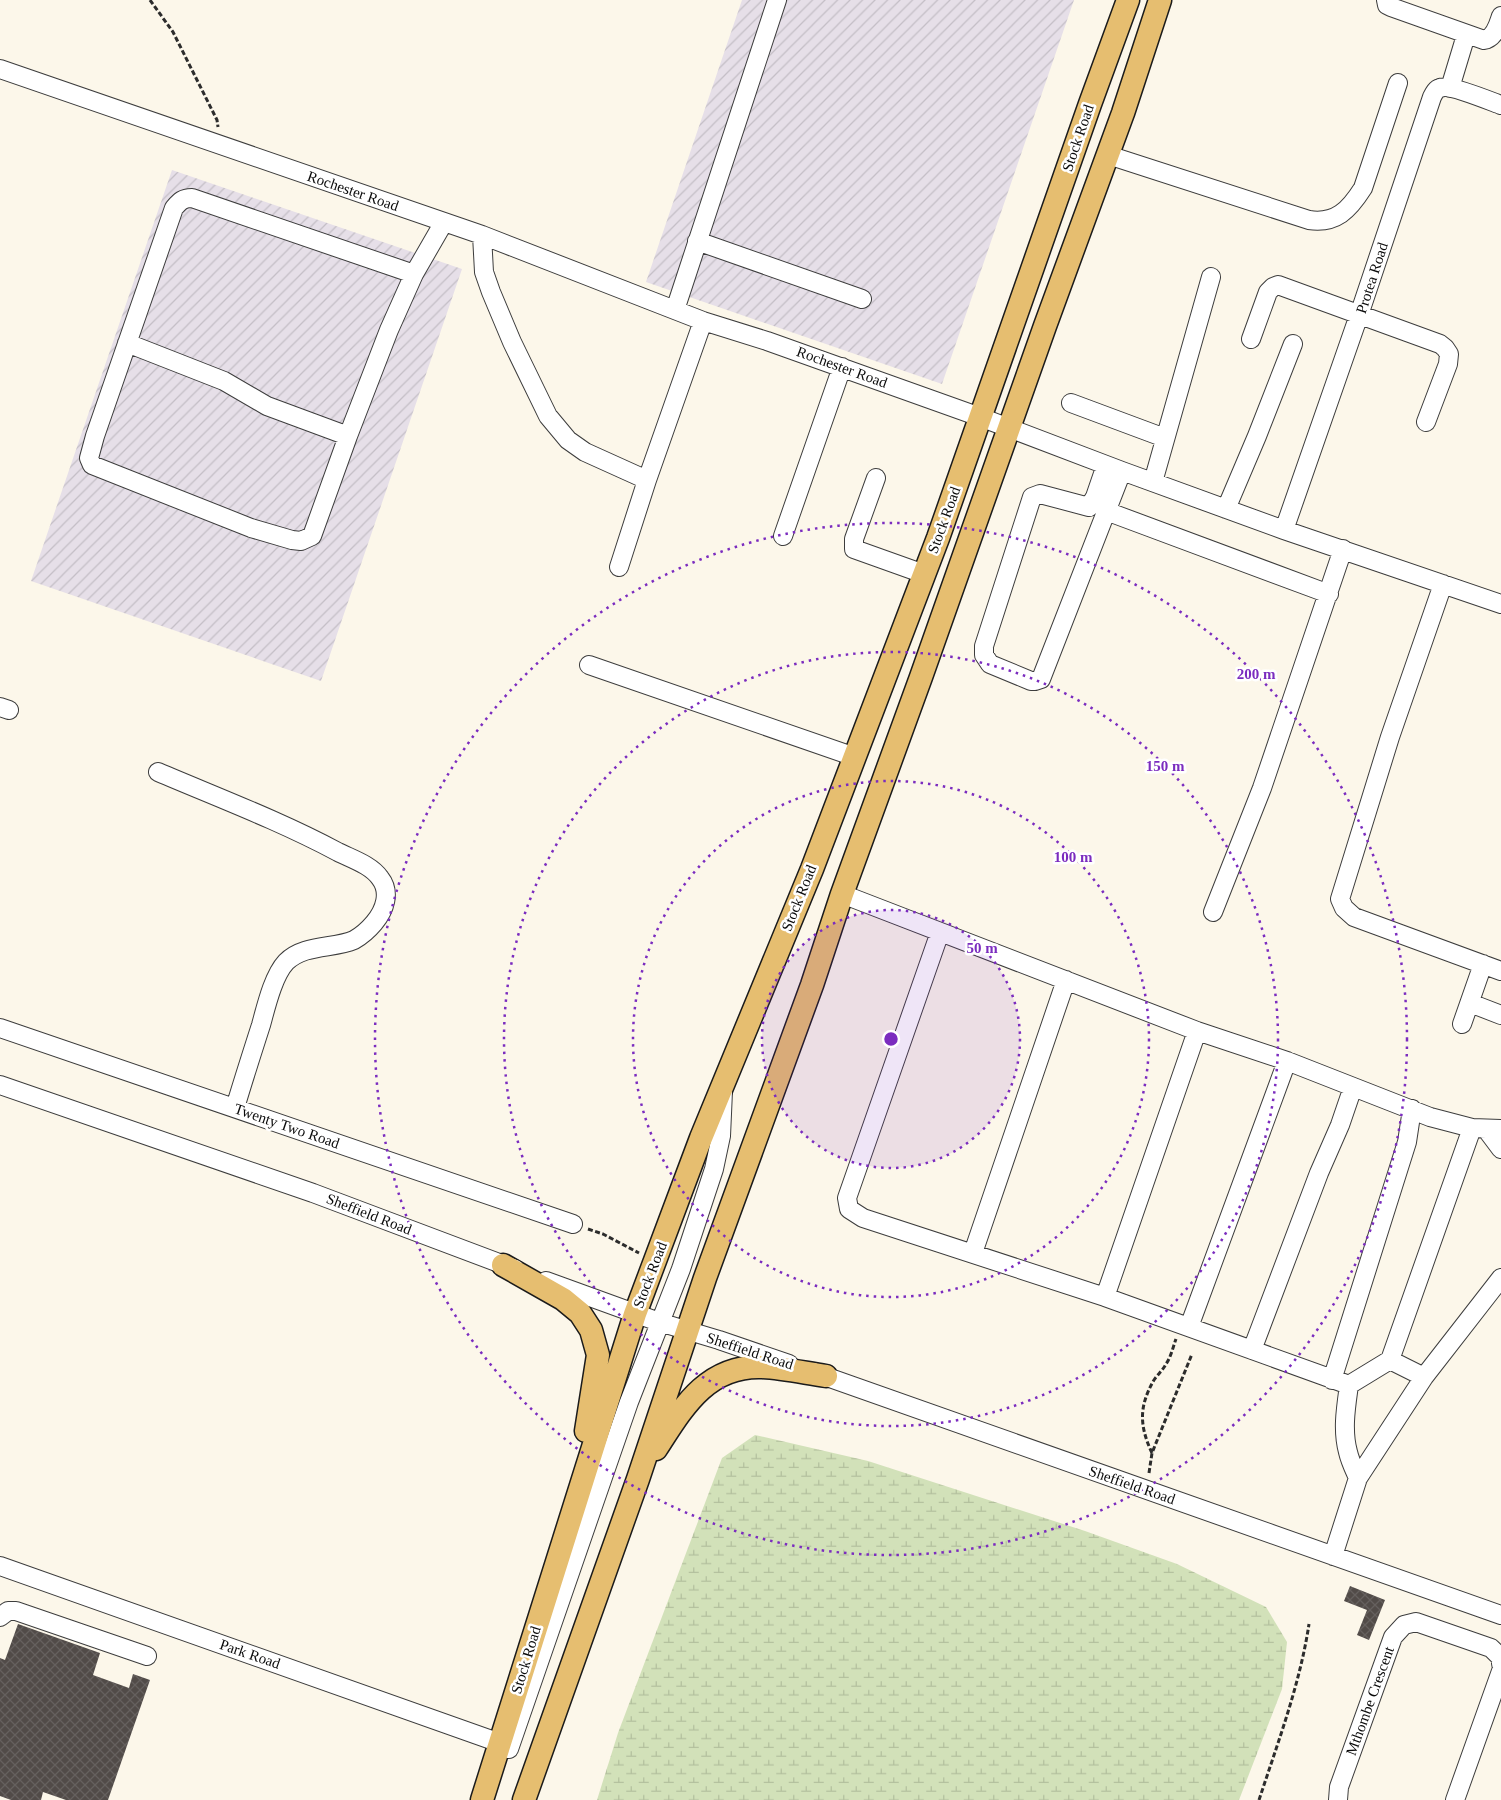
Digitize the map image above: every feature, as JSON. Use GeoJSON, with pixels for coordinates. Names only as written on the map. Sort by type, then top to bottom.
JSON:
{"type":"FeatureCollection","features":[{"type":"Feature","properties":{"kind":"main road","name":"Stock Road"},"geometry":{"type":"LineString","coordinates":[[482,1800],[635,1314],[701,1138],[812,869],[924,574],[1128,0]]}},
{"type":"Feature","properties":{"kind":"main road","name":"Stock Road"},"geometry":{"type":"LineString","coordinates":[[524,1800],[638,1479],[705,1278],[812,986],[842,894],[1108,155],[1160,0]]}},
{"type":"Feature","properties":{"kind":"main road"},"geometry":{"type":"LineString","coordinates":[[503,1265],[563,1299],[580,1313],[591,1330],[598,1355],[580,1487]]}},
{"type":"Feature","properties":{"kind":"main road"},"geometry":{"type":"LineString","coordinates":[[638,1479],[687,1402],[701,1388],[716,1378],[738,1370],[761,1367],[826,1376]]}},
{"type":"Feature","properties":{"kind":"street"},"geometry":{"type":"LineString","coordinates":[[675,310],[777,0]]}},
{"type":"Feature","properties":{"kind":"street"},"geometry":{"type":"LineString","coordinates":[[1386,0],[1387,5],[1391,7],[1466,35],[1487,40],[1497,26],[1501,16]]}},
{"type":"Feature","properties":{"kind":"street"},"geometry":{"type":"LineString","coordinates":[[1466,35],[1450,88],[1501,105]]}},
{"type":"Feature","properties":{"kind":"street","name":"Rochester Road"},"geometry":{"type":"LineString","coordinates":[[0,69],[482,235],[703,321],[842,367],[1009,428]]}},
{"type":"Feature","properties":{"kind":"street"},"geometry":{"type":"LineString","coordinates":[[1108,155],[1309,220],[1322,222],[1334,218],[1343,212],[1355,201],[1363,188],[1398,83]]}},
{"type":"Feature","properties":{"kind":"street","name":"Protea Road"},"geometry":{"type":"LineString","coordinates":[[1284,530],[1360,315],[1432,97],[1437,89],[1441,87],[1450,88]]}},
{"type":"Feature","properties":{"kind":"street"},"geometry":{"type":"LineString","coordinates":[[414,274],[192,198],[180,201],[174,208],[91,450],[89,458],[92,465],[251,528],[292,540],[301,541],[312,536],[389,330],[414,274],[444,222]]}},
{"type":"Feature","properties":{"kind":"street"},"geometry":{"type":"LineString","coordinates":[[482,235],[484,272],[490,292],[548,416],[568,440],[585,452],[647,480]]}},
{"type":"Feature","properties":{"kind":"street"},"geometry":{"type":"LineString","coordinates":[[697,241],[862,299]]}},
{"type":"Feature","properties":{"kind":"street"},"geometry":{"type":"LineString","coordinates":[[1153,482],[1211,277]]}},
{"type":"Feature","properties":{"kind":"street"},"geometry":{"type":"LineString","coordinates":[[1251,339],[1268,292],[1278,285],[1440,344],[1450,354],[1426,422]]}},
{"type":"Feature","properties":{"kind":"street"},"geometry":{"type":"LineString","coordinates":[[619,567],[647,480],[703,321]]}},
{"type":"Feature","properties":{"kind":"street"},"geometry":{"type":"LineString","coordinates":[[127,343],[224,381],[267,406],[348,436]]}},
{"type":"Feature","properties":{"kind":"street"},"geometry":{"type":"LineString","coordinates":[[1226,509],[1294,344]]}},
{"type":"Feature","properties":{"kind":"street"},"geometry":{"type":"LineString","coordinates":[[782,536],[842,367]]}},
{"type":"Feature","properties":{"kind":"street"},"geometry":{"type":"LineString","coordinates":[[1071,403],[1166,438]]}},
{"type":"Feature","properties":{"kind":"street"},"geometry":{"type":"LineString","coordinates":[[1009,428],[1284,530],[1501,604]]}},
{"type":"Feature","properties":{"kind":"street"},"geometry":{"type":"LineString","coordinates":[[1114,468],[1106,511],[1041,679],[1036,682],[1031,681],[990,664],[985,659],[984,646],[1032,497],[1040,494],[1089,507],[1114,468]]}},
{"type":"Feature","properties":{"kind":"street"},"geometry":{"type":"LineString","coordinates":[[876,478],[854,539],[854,549],[924,574]]}},
{"type":"Feature","properties":{"kind":"street"},"geometry":{"type":"LineString","coordinates":[[1106,511],[1329,594]]}},
{"type":"Feature","properties":{"kind":"street"},"geometry":{"type":"LineString","coordinates":[[1213,912],[1262,788],[1343,549]]}},
{"type":"Feature","properties":{"kind":"street"},"geometry":{"type":"LineString","coordinates":[[1443,584],[1390,737],[1340,899],[1344,908],[1354,917],[1501,971]]}},
{"type":"Feature","properties":{"kind":"street"},"geometry":{"type":"LineString","coordinates":[[589,665],[855,757]]}},
{"type":"Feature","properties":{"kind":"street"},"geometry":{"type":"LineString","coordinates":[[158,772],[300,832],[359,862],[377,874],[382,880],[385,892],[386,899],[383,911],[366,932],[354,940],[317,948],[286,962],[277,976],[270,995],[235,1108]]}},
{"type":"Feature","properties":{"kind":"street"},"geometry":{"type":"LineString","coordinates":[[842,894],[1196,1031],[1287,1061],[1445,1122],[1486,1129],[1501,1148]]}},
{"type":"Feature","properties":{"kind":"street"},"geometry":{"type":"LineString","coordinates":[[940,932],[847,1198],[849,1209],[863,1218],[1105,1297],[1349,1385],[1390,1360],[1486,1129]]}},
{"type":"Feature","properties":{"kind":"street"},"geometry":{"type":"LineString","coordinates":[[1462,1024],[1484,964]]}},
{"type":"Feature","properties":{"kind":"street"},"geometry":{"type":"LineString","coordinates":[[973,1253],[1066,980]]}},
{"type":"Feature","properties":{"kind":"street"},"geometry":{"type":"LineString","coordinates":[[1470,1003],[1501,1015]]}},
{"type":"Feature","properties":{"kind":"street","name":"Twenty Two Road"},"geometry":{"type":"LineString","coordinates":[[0,1028],[573,1224]]}},
{"type":"Feature","properties":{"kind":"street"},"geometry":{"type":"LineString","coordinates":[[1105,1297],[1196,1031]]}},
{"type":"Feature","properties":{"kind":"street"},"geometry":{"type":"LineString","coordinates":[[1185,1326],[1287,1061]]}},
{"type":"Feature","properties":{"kind":"street","name":"Sheffield Road"},"geometry":{"type":"LineString","coordinates":[[0,1085],[313,1193],[635,1314],[826,1376],[1501,1615]]}},
{"type":"Feature","properties":{"kind":"street"},"geometry":{"type":"LineString","coordinates":[[487,1800],[503,1767],[629,1402],[681,1269],[718,1154],[721,1136],[723,1085]]}},
{"type":"Feature","properties":{"kind":"street"},"geometry":{"type":"LineString","coordinates":[[1252,1350],[1319,1173],[1340,1125],[1352,1087]]}},
{"type":"Feature","properties":{"kind":"street"},"geometry":{"type":"LineString","coordinates":[[1332,1380],[1407,1142],[1412,1109]]}},
{"type":"Feature","properties":{"kind":"street"},"geometry":{"type":"LineString","coordinates":[[1333,1556],[1358,1478],[1424,1377],[1501,1278]]}},
{"type":"Feature","properties":{"kind":"street"},"geometry":{"type":"LineString","coordinates":[[1390,1360],[1424,1377]]}},
{"type":"Feature","properties":{"kind":"street"},"geometry":{"type":"LineString","coordinates":[[1349,1385],[1345,1415],[1345,1435],[1348,1452],[1358,1478]]}},
{"type":"Feature","properties":{"kind":"street","name":"Park Road"},"geometry":{"type":"LineString","coordinates":[[0,1566],[500,1742]]}},
{"type":"Feature","properties":{"kind":"street"},"geometry":{"type":"LineString","coordinates":[[0,1617],[8,1611],[16,1611],[147,1656]]}},
{"type":"Feature","properties":{"kind":"street","name":"Mthombe Crescent"},"geometry":{"type":"LineString","coordinates":[[1338,1800],[1339,1787],[1393,1637],[1404,1625],[1416,1622],[1491,1648],[1501,1658],[1501,1664]]}},
{"type":"Feature","properties":{"kind":"street"},"geometry":{"type":"LineString","coordinates":[[1456,1800],[1501,1671]]}},
{"type":"Feature","properties":{"kind":"path"},"geometry":{"type":"LineString","coordinates":[[150,0],[173,32],[217,120],[221,145]]}},
{"type":"Feature","properties":{"kind":"path"},"geometry":{"type":"LineString","coordinates":[[573,1224],[603,1234],[643,1255]]}},
{"type":"Feature","properties":{"kind":"path"},"geometry":{"type":"LineString","coordinates":[[1152,1453],[1146,1441],[1142,1412],[1145,1399],[1155,1378],[1167,1364],[1185,1326]]}},
{"type":"Feature","properties":{"kind":"path"},"geometry":{"type":"LineString","coordinates":[[1149,1473],[1152,1453],[1192,1354]]}},
{"type":"Feature","properties":{"kind":"path"},"geometry":{"type":"LineString","coordinates":[[1259,1800],[1292,1697],[1305,1648],[1309,1624]]}},
{"type":"Feature","properties":{"kind":"shaded area"},"geometry":{"type":"Polygon","coordinates":[[[742,0],[1074,0],[942,384],[646,282],[742,0]]]}},
{"type":"Feature","properties":{"kind":"shaded area"},"geometry":{"type":"Polygon","coordinates":[[[172,170],[462,269],[321,681],[31,581],[172,170]]]}},
{"type":"Feature","properties":{"kind":"green space"},"geometry":{"type":"Polygon","coordinates":[[[755,1435],[868,1461],[1085,1531],[1177,1564],[1266,1607],[1287,1642],[1282,1689],[1239,1800],[597,1800],[618,1733],[722,1458],[755,1435]]]}},
{"type":"Feature","properties":{"kind":"building"},"geometry":{"type":"Polygon","coordinates":[[[1350,1586],[1385,1600],[1369,1640],[1357,1635],[1367,1610],[1344,1601],[1350,1586]]]}},
{"type":"Feature","properties":{"kind":"building"},"geometry":{"type":"Polygon","coordinates":[[[18,1624],[100,1653],[93,1675],[129,1688],[133,1674],[150,1680],[108,1800],[66,1800],[43,1792],[41,1800],[11,1800],[0,1796],[0,1658],[5,1660],[18,1624]]]}}]}
